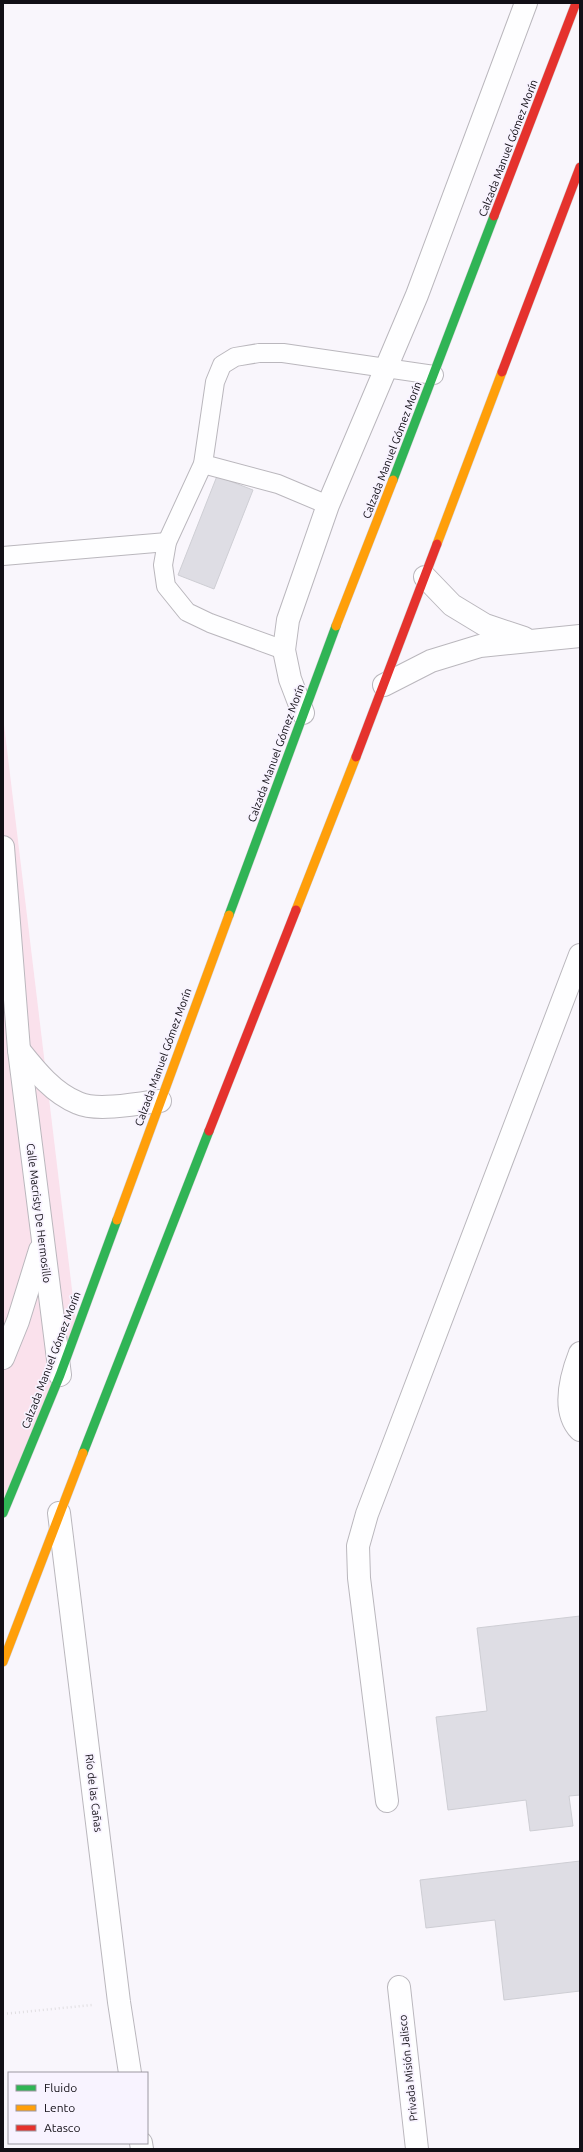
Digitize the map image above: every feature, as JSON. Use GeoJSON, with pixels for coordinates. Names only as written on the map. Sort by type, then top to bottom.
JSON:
{"type":"FeatureCollection","features":[{"type":"Feature","properties":{"kind":"main road","name":"Calzada Manuel Gómez Morín"},"geometry":{"type":"LineString","coordinates":[[3,1513],[60,1375],[303,713],[576,3]]}},
{"type":"Feature","properties":{"kind":"main road"},"geometry":{"type":"LineString","coordinates":[[3,1662],[59,1513],[384,685],[580,167]]}},
{"type":"Feature","properties":{"kind":"street"},"geometry":{"type":"LineString","coordinates":[[303,713],[290,679],[284,650],[288,620],[328,505],[387,369],[417,295],[526,3]]}},
{"type":"Feature","properties":{"kind":"street"},"geometry":{"type":"LineString","coordinates":[[425,577],[452,605],[485,625],[531,641]]}},
{"type":"Feature","properties":{"kind":"street"},"geometry":{"type":"LineString","coordinates":[[384,685],[431,661],[480,646],[580,636]]}},
{"type":"Feature","properties":{"kind":"street","name":"Calle Macristy De Hermosillo"},"geometry":{"type":"LineString","coordinates":[[3,847],[19,1050],[42,1243],[60,1375]]}},
{"type":"Feature","properties":{"kind":"street"},"geometry":{"type":"LineString","coordinates":[[387,1801],[360,1578],[358,1546],[367,1514],[580,955]]}},
{"type":"Feature","properties":{"kind":"street"},"geometry":{"type":"LineString","coordinates":[[19,1050],[38,1072],[58,1091],[78,1104],[98,1107],[160,1101]]}},
{"type":"Feature","properties":{"kind":"street"},"geometry":{"type":"LineString","coordinates":[[3,1358],[18,1321],[42,1243]]}},
{"type":"Feature","properties":{"kind":"street"},"geometry":{"type":"LineString","coordinates":[[580,1353],[572,1374],[570,1407],[576,1426],[580,1430]]}},
{"type":"Feature","properties":{"kind":"street","name":"Río de las Cañas"},"geometry":{"type":"LineString","coordinates":[[59,1513],[130,2072]]}},
{"type":"Feature","properties":{"kind":"street","name":"Privada Misión Jalisco"},"geometry":{"type":"LineString","coordinates":[[399,1987],[417,2149]]}},
{"type":"Feature","properties":{"kind":"lane"},"geometry":{"type":"LineString","coordinates":[[284,650],[210,623],[187,612],[166,586],[163,565],[167,542],[203,464],[215,382],[222,365],[235,357],[259,353],[283,353],[434,375]]}},
{"type":"Feature","properties":{"kind":"lane"},"geometry":{"type":"LineString","coordinates":[[203,464],[278,484],[328,505]]}},
{"type":"Feature","properties":{"kind":"lane"},"geometry":{"type":"LineString","coordinates":[[3,556],[167,542]]}},
{"type":"Feature","properties":{"kind":"path"},"geometry":{"type":"LineString","coordinates":[[3,2014],[120,2002]]}},
{"type":"Feature","properties":{"kind":"shaded area"},"geometry":{"type":"Polygon","coordinates":[[[3,716],[77,1331],[3,1500],[3,716]]]}},
{"type":"Feature","properties":{"kind":"building"},"geometry":{"type":"Polygon","coordinates":[[[217,476],[253,490],[214,589],[178,575],[217,476]]]}},
{"type":"Feature","properties":{"kind":"building"},"geometry":{"type":"Polygon","coordinates":[[[580,1616],[580,1795],[569,1796],[573,1826],[530,1831],[526,1800],[448,1810],[436,1717],[487,1711],[477,1628],[580,1616]]]}},
{"type":"Feature","properties":{"kind":"building"},"geometry":{"type":"Polygon","coordinates":[[[580,1861],[580,1991],[504,2000],[495,1920],[426,1928],[420,1880],[580,1861]]]}},
{"type":"Feature","properties":{"kind":"traffic: fast"},"geometry":{"type":"LineString","coordinates":[[393,480],[494,216]]}},
{"type":"Feature","properties":{"kind":"traffic: fast"},"geometry":{"type":"LineString","coordinates":[[229,915],[336,626]]}},
{"type":"Feature","properties":{"kind":"traffic: fast"},"geometry":{"type":"LineString","coordinates":[[83,1453],[209,1131]]}},
{"type":"Feature","properties":{"kind":"traffic: fast"},"geometry":{"type":"LineString","coordinates":[[3,1513],[60,1375],[117,1220]]}},
{"type":"Feature","properties":{"kind":"traffic: slow"},"geometry":{"type":"LineString","coordinates":[[437,544],[502,372]]}},
{"type":"Feature","properties":{"kind":"traffic: slow"},"geometry":{"type":"LineString","coordinates":[[336,626],[393,480]]}},
{"type":"Feature","properties":{"kind":"traffic: slow"},"geometry":{"type":"LineString","coordinates":[[296,910],[356,757]]}},
{"type":"Feature","properties":{"kind":"traffic: slow"},"geometry":{"type":"LineString","coordinates":[[117,1220],[229,915]]}},
{"type":"Feature","properties":{"kind":"traffic: slow"},"geometry":{"type":"LineString","coordinates":[[3,1662],[83,1453]]}},
{"type":"Feature","properties":{"kind":"traffic: jam"},"geometry":{"type":"LineString","coordinates":[[494,216],[576,3]]}},
{"type":"Feature","properties":{"kind":"traffic: jam"},"geometry":{"type":"LineString","coordinates":[[502,372],[580,167]]}},
{"type":"Feature","properties":{"kind":"traffic: jam"},"geometry":{"type":"LineString","coordinates":[[356,757],[437,544]]}},
{"type":"Feature","properties":{"kind":"traffic: jam"},"geometry":{"type":"LineString","coordinates":[[209,1131],[296,910]]}}]}
